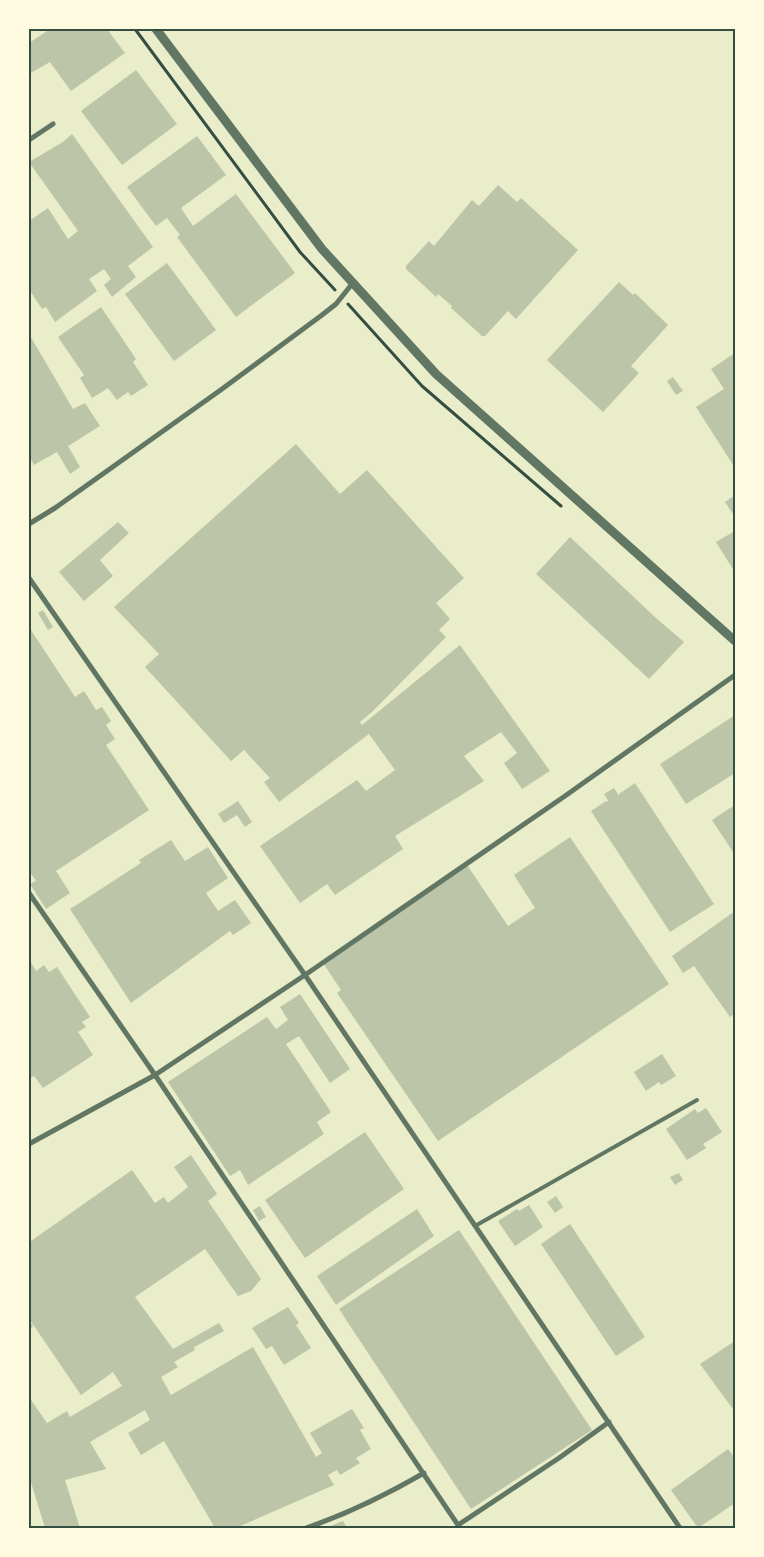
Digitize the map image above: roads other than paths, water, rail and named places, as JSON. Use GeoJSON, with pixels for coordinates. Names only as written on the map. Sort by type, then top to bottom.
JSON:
{"type":"FeatureCollection","features":[{"type":"Feature","properties":{"kind":"street"},"geometry":{"type":"LineString","coordinates":[[156,29],[322,249],[436,374],[735,641]]}},
{"type":"Feature","properties":{"kind":"street"},"geometry":{"type":"LineString","coordinates":[[29,140],[53,124]]}},
{"type":"Feature","properties":{"kind":"street"},"geometry":{"type":"LineString","coordinates":[[29,524],[55,508],[322,315],[336,304],[352,284]]}},
{"type":"Feature","properties":{"kind":"street"},"geometry":{"type":"LineString","coordinates":[[29,578],[305,975],[680,1528]]}},
{"type":"Feature","properties":{"kind":"street"},"geometry":{"type":"LineString","coordinates":[[29,1144],[155,1075],[305,975],[565,796],[735,675]]}},
{"type":"Feature","properties":{"kind":"street"},"geometry":{"type":"LineString","coordinates":[[29,893],[155,1075],[459,1527],[609,1422]]}},
{"type":"Feature","properties":{"kind":"street"},"geometry":{"type":"LineString","coordinates":[[306,1528],[327,1521],[424,1473]]}},
{"type":"Feature","properties":{"kind":"lane"},"geometry":{"type":"LineString","coordinates":[[475,1226],[697,1100]]}}]}
